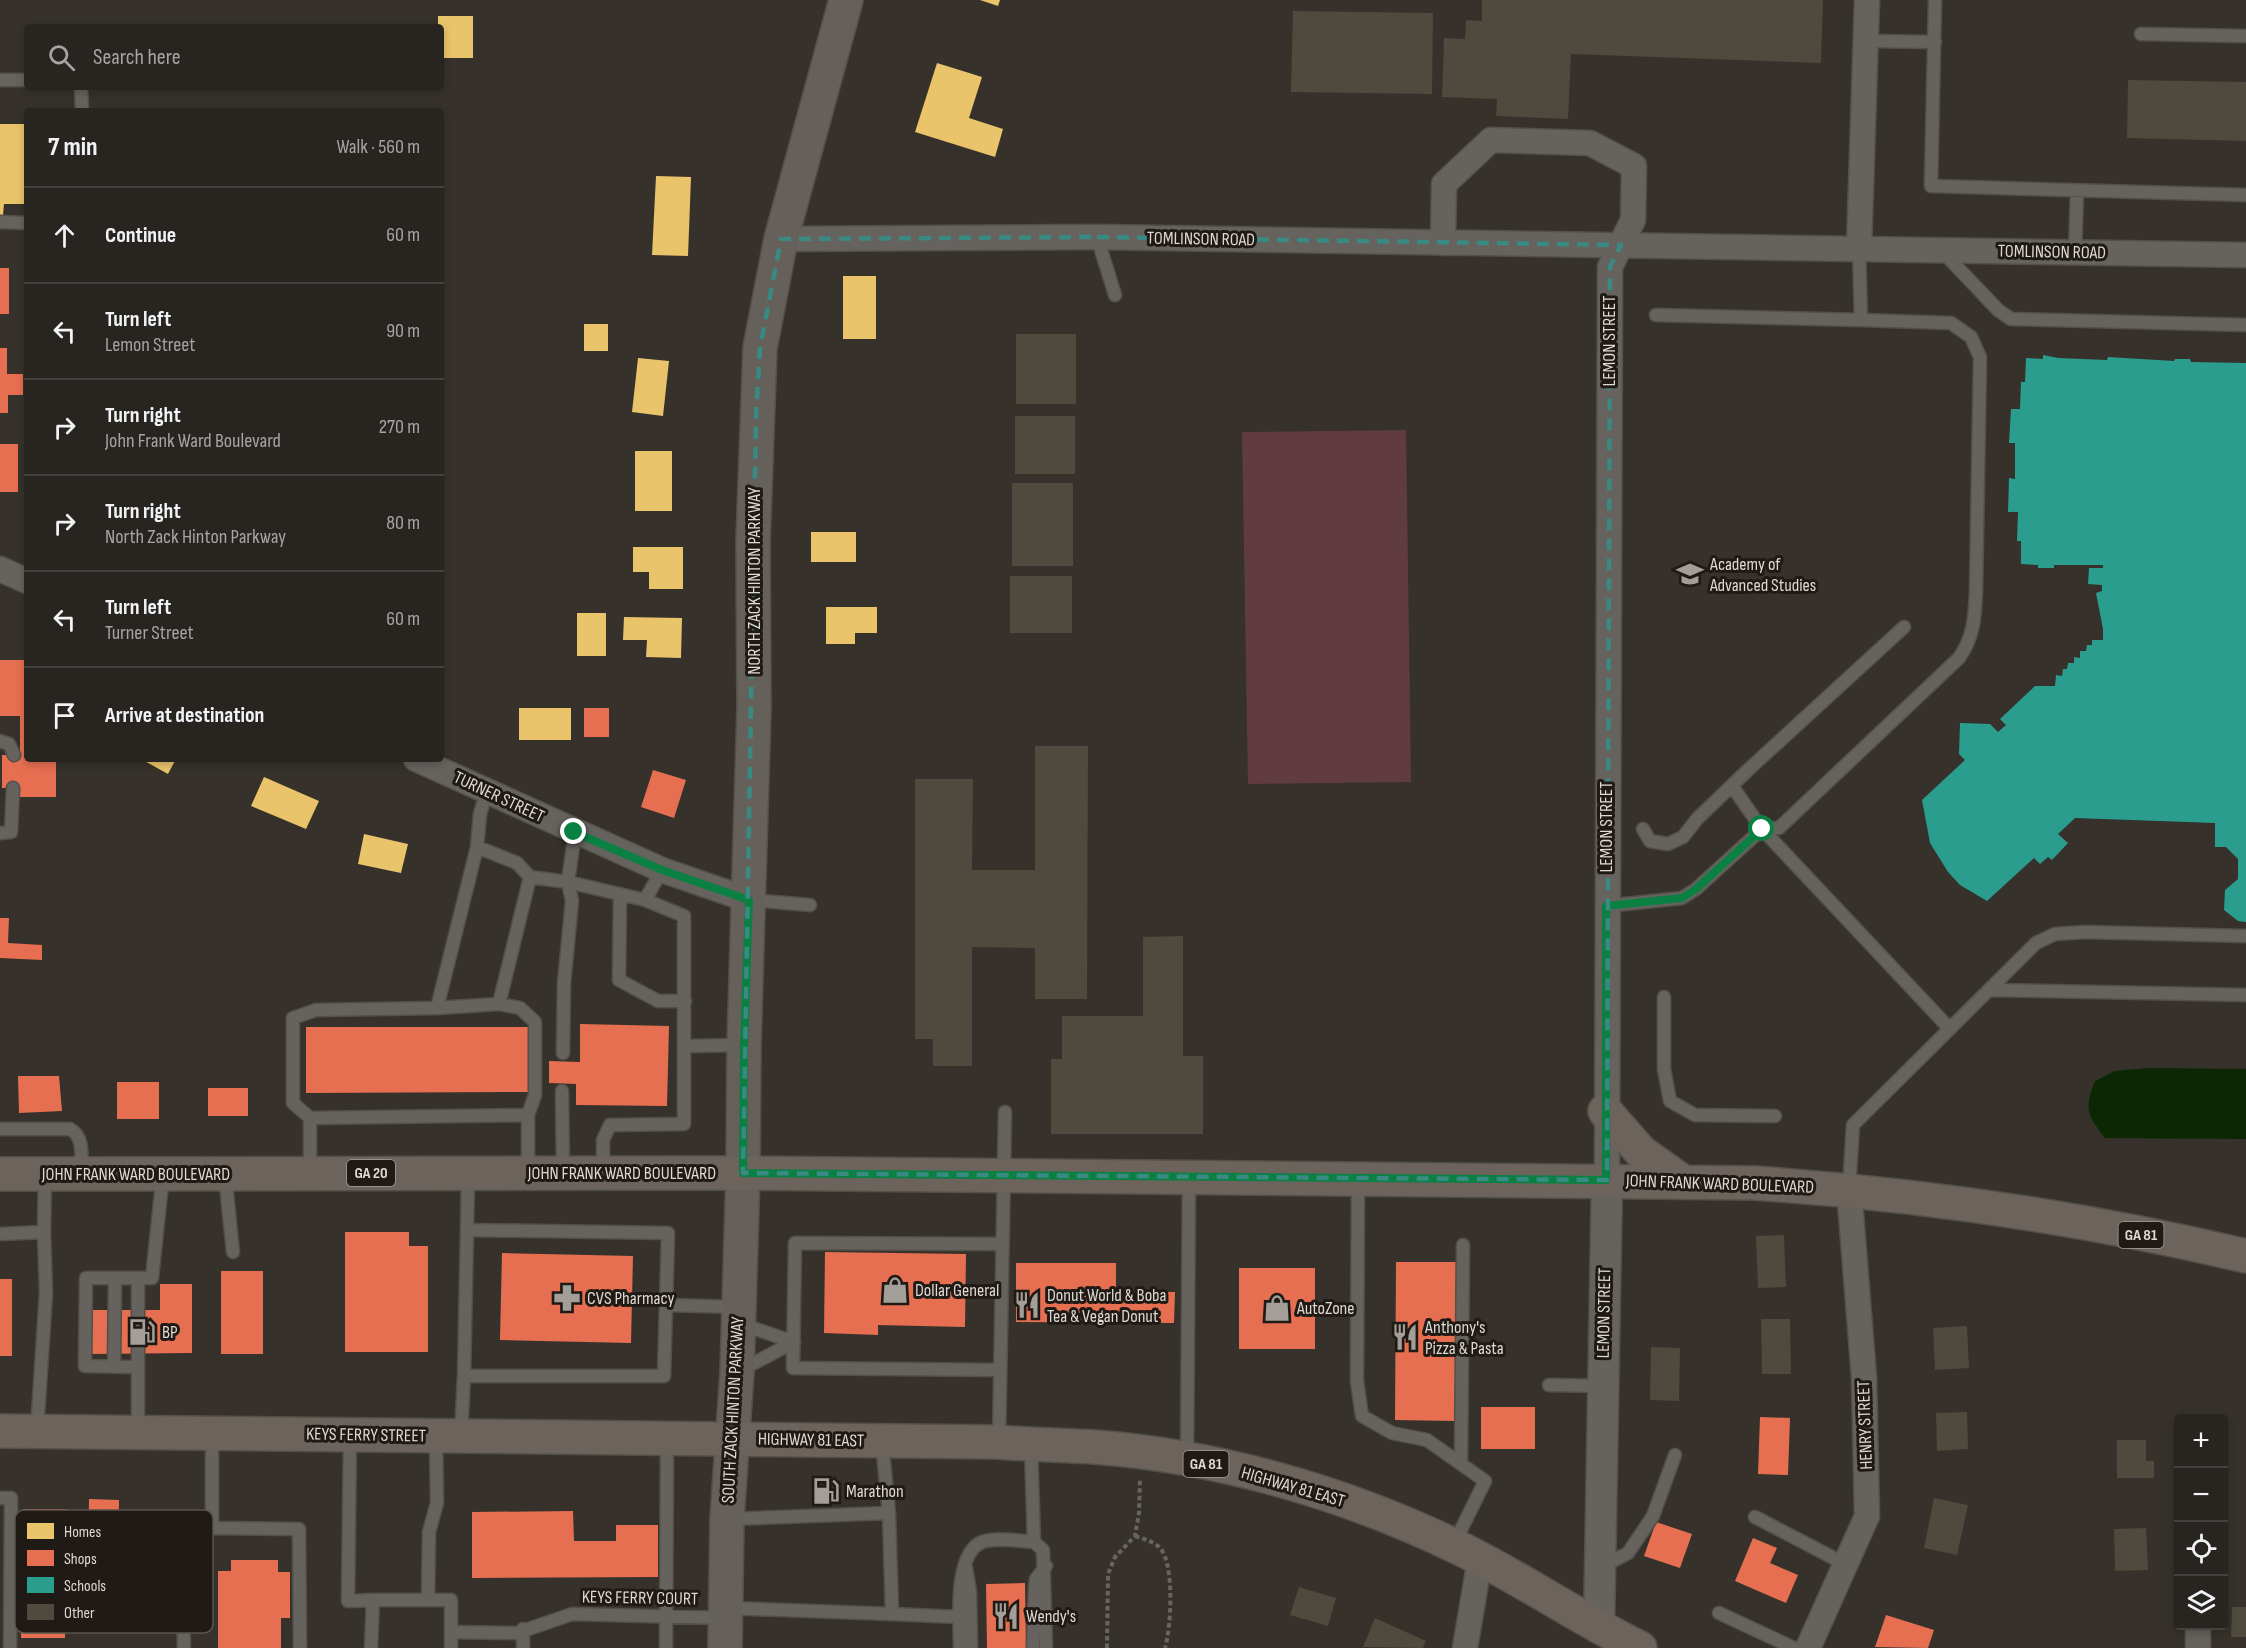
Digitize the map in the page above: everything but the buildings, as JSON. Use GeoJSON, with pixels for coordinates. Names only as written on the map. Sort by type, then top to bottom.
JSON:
{"type":"FeatureCollection","features":[{"type":"Feature","properties":{"kind":"main road","name":"NORTH ZACK HINTON PARKWAY"},"geometry":{"type":"LineString","coordinates":[[743,1173],[744,1045],[754,708],[753,542],[760,348],[781,239],[846,0]]}},
{"type":"Feature","properties":{"kind":"main road"},"geometry":{"type":"LineString","coordinates":[[1605,1111],[1641,1152],[1683,1182]]}},
{"type":"Feature","properties":{"kind":"main road","name":"JOHN FRANK WARD BOULEVARD"},"geometry":{"type":"LineString","coordinates":[[0,1174],[603,1172],[1683,1182],[1849,1189],[1921,1197],[2047,1218],[2246,1256]]}},
{"type":"Feature","properties":{"kind":"main road","name":"SOUTH ZACK HINTON PARKWAY"},"geometry":{"type":"LineString","coordinates":[[725,1625],[727,1519],[737,1372],[743,1173]]}},
{"type":"Feature","properties":{"kind":"main road","name":"KEYS FERRY STREET"},"geometry":{"type":"LineString","coordinates":[[0,1431],[732,1440]]}},
{"type":"Feature","properties":{"kind":"main road","name":"HIGHWAY 81 EAST"},"geometry":{"type":"LineString","coordinates":[[732,1440],[999,1443],[1094,1447],[1187,1461],[1299,1486],[1403,1522],[1467,1552],[1599,1628],[1640,1648]]}},
{"type":"Feature","properties":{"kind":"street"},"geometry":{"type":"LineString","coordinates":[[1859,248],[1867,0]]}},
{"type":"Feature","properties":{"kind":"street","name":"LEMON STREET"},"geometry":{"type":"LineString","coordinates":[[1443,243],[1444,184],[1491,140],[1590,143],[1634,166],[1633,220],[1610,267],[1606,1180],[1599,1628]]}},
{"type":"Feature","properties":{"kind":"street","name":"TOMLINSON ROAD"},"geometry":{"type":"LineString","coordinates":[[781,239],[1097,237],[2246,255]]}},
{"type":"Feature","properties":{"kind":"street"},"geometry":{"type":"LineString","coordinates":[[0,569],[24,580]]}},
{"type":"Feature","properties":{"kind":"street","name":"TURNER STREET"},"geometry":{"type":"LineString","coordinates":[[423,762],[662,870],[749,900]]}},
{"type":"Feature","properties":{"kind":"street","name":"HENRY STREET"},"geometry":{"type":"LineString","coordinates":[[1808,1648],[1867,1516],[1864,1377],[1849,1189]]}},
{"type":"Feature","properties":{"kind":"street"},"geometry":{"type":"LineString","coordinates":[[1465,1648],[1467,1552]]}},
{"type":"Feature","properties":{"kind":"street"},"geometry":{"type":"LineString","coordinates":[[2198,1630],[2198,1648]]}},
{"type":"Feature","properties":{"kind":"lane"},"geometry":{"type":"LineString","coordinates":[[1935,0],[1931,186],[2077,192],[2246,195]]}},
{"type":"Feature","properties":{"kind":"lane"},"geometry":{"type":"LineString","coordinates":[[2141,34],[2246,36]]}},
{"type":"Feature","properties":{"kind":"lane"},"geometry":{"type":"LineString","coordinates":[[1867,40],[1935,42]]}},
{"type":"Feature","properties":{"kind":"lane"},"geometry":{"type":"LineString","coordinates":[[0,80],[24,80]]}},
{"type":"Feature","properties":{"kind":"lane"},"geometry":{"type":"LineString","coordinates":[[81,90],[82,108]]}},
{"type":"Feature","properties":{"kind":"lane"},"geometry":{"type":"LineString","coordinates":[[2075,252],[2077,192]]}},
{"type":"Feature","properties":{"kind":"lane"},"geometry":{"type":"LineString","coordinates":[[0,222],[24,223]]}},
{"type":"Feature","properties":{"kind":"lane"},"geometry":{"type":"LineString","coordinates":[[1097,237],[1115,295]]}},
{"type":"Feature","properties":{"kind":"lane"},"geometry":{"type":"LineString","coordinates":[[1859,248],[1861,320]]}},
{"type":"Feature","properties":{"kind":"lane"},"geometry":{"type":"LineString","coordinates":[[1941,250],[1998,310],[2011,319],[2246,325]]}},
{"type":"Feature","properties":{"kind":"lane"},"geometry":{"type":"LineString","coordinates":[[1606,906],[1682,898],[1696,889],[1762,829],[1779,828],[1959,658],[1970,642],[1975,620],[1980,357],[1971,336],[1951,323],[1656,315]]}},
{"type":"Feature","properties":{"kind":"lane"},"geometry":{"type":"LineString","coordinates":[[1643,830],[1650,841],[1668,844],[1683,837],[1697,819],[1731,786],[1904,627]]}},
{"type":"Feature","properties":{"kind":"lane"},"geometry":{"type":"LineString","coordinates":[[0,741],[9,744],[14,755]]}},
{"type":"Feature","properties":{"kind":"lane"},"geometry":{"type":"LineString","coordinates":[[1731,786],[1762,829],[1950,1029]]}},
{"type":"Feature","properties":{"kind":"lane"},"geometry":{"type":"LineString","coordinates":[[0,833],[11,832],[13,788]]}},
{"type":"Feature","properties":{"kind":"lane"},"geometry":{"type":"LineString","coordinates":[[437,1008],[477,847],[480,814],[487,791]]}},
{"type":"Feature","properties":{"kind":"lane"},"geometry":{"type":"LineString","coordinates":[[563,1053],[564,983],[572,901],[568,882],[574,832]]}},
{"type":"Feature","properties":{"kind":"lane"},"geometry":{"type":"LineString","coordinates":[[477,847],[517,863],[530,877],[568,882],[645,900],[684,916],[684,1124],[610,1125],[603,1140],[603,1172]]}},
{"type":"Feature","properties":{"kind":"lane"},"geometry":{"type":"LineString","coordinates":[[645,900],[662,870]]}},
{"type":"Feature","properties":{"kind":"lane"},"geometry":{"type":"LineString","coordinates":[[499,1004],[530,877]]}},
{"type":"Feature","properties":{"kind":"lane"},"geometry":{"type":"LineString","coordinates":[[620,894],[619,980],[658,1001],[685,1001]]}},
{"type":"Feature","properties":{"kind":"lane"},"geometry":{"type":"LineString","coordinates":[[749,900],[810,905]]}},
{"type":"Feature","properties":{"kind":"lane"},"geometry":{"type":"LineString","coordinates":[[1849,1189],[1853,1125],[2036,943],[2055,934],[2246,936]]}},
{"type":"Feature","properties":{"kind":"lane"},"geometry":{"type":"LineString","coordinates":[[1989,990],[2246,995]]}},
{"type":"Feature","properties":{"kind":"lane"},"geometry":{"type":"LineString","coordinates":[[1664,997],[1664,1069],[1670,1101],[1695,1115],[1775,1116]]}},
{"type":"Feature","properties":{"kind":"lane"},"geometry":{"type":"LineString","coordinates":[[528,1115],[310,1118],[294,1103],[293,1018],[316,1010],[437,1008],[499,1004],[520,1008],[535,1022],[535,1095],[528,1115],[528,1172]]}},
{"type":"Feature","properties":{"kind":"lane"},"geometry":{"type":"LineString","coordinates":[[685,1046],[744,1045]]}},
{"type":"Feature","properties":{"kind":"lane"},"geometry":{"type":"LineString","coordinates":[[562,1091],[563,1172]]}},
{"type":"Feature","properties":{"kind":"lane"},"geometry":{"type":"LineString","coordinates":[[999,1443],[1000,1244],[1005,1112]]}},
{"type":"Feature","properties":{"kind":"lane"},"geometry":{"type":"LineString","coordinates":[[310,1118],[310,1173]]}},
{"type":"Feature","properties":{"kind":"lane"},"geometry":{"type":"LineString","coordinates":[[0,1129],[70,1129],[77,1133],[80,1141],[81,1174]]}},
{"type":"Feature","properties":{"kind":"lane"},"geometry":{"type":"LineString","coordinates":[[428,1599],[429,1532],[464,1378],[468,1172]]}},
{"type":"Feature","properties":{"kind":"lane"},"geometry":{"type":"LineString","coordinates":[[138,1367],[85,1366],[86,1278],[152,1278],[163,1173]]}},
{"type":"Feature","properties":{"kind":"lane"},"geometry":{"type":"LineString","coordinates":[[225,1173],[233,1252]]}},
{"type":"Feature","properties":{"kind":"lane"},"geometry":{"type":"LineString","coordinates":[[37,1431],[46,1293],[45,1174]]}},
{"type":"Feature","properties":{"kind":"lane"},"geometry":{"type":"LineString","coordinates":[[1187,1461],[1189,1178]]}},
{"type":"Feature","properties":{"kind":"lane"},"geometry":{"type":"LineString","coordinates":[[1358,1179],[1357,1381],[1362,1416],[1392,1433],[1427,1440],[1485,1481],[1467,1552]]}},
{"type":"Feature","properties":{"kind":"lane"},"geometry":{"type":"LineString","coordinates":[[464,1378],[664,1376],[668,1233],[467,1230]]}},
{"type":"Feature","properties":{"kind":"lane"},"geometry":{"type":"LineString","coordinates":[[0,1234],[44,1232]]}},
{"type":"Feature","properties":{"kind":"lane"},"geometry":{"type":"LineString","coordinates":[[999,1370],[793,1368],[795,1243],[1000,1244]]}},
{"type":"Feature","properties":{"kind":"lane"},"geometry":{"type":"LineString","coordinates":[[1461,1464],[1463,1245]]}},
{"type":"Feature","properties":{"kind":"lane"},"geometry":{"type":"LineString","coordinates":[[114,1366],[115,1278]]}},
{"type":"Feature","properties":{"kind":"lane"},"geometry":{"type":"LineString","coordinates":[[138,1278],[138,1432]]}},
{"type":"Feature","properties":{"kind":"lane"},"geometry":{"type":"LineString","coordinates":[[666,1305],[738,1315],[794,1342]]}},
{"type":"Feature","properties":{"kind":"lane"},"geometry":{"type":"LineString","coordinates":[[737,1372],[794,1342]]}},
{"type":"Feature","properties":{"kind":"lane"},"geometry":{"type":"LineString","coordinates":[[1549,1385],[1603,1386]]}},
{"type":"Feature","properties":{"kind":"lane"},"geometry":{"type":"LineString","coordinates":[[212,1433],[212,1510]]}},
{"type":"Feature","properties":{"kind":"lane"},"geometry":{"type":"LineString","coordinates":[[350,1435],[348,1601],[451,1600],[451,1648]]}},
{"type":"Feature","properties":{"kind":"lane"},"geometry":{"type":"LineString","coordinates":[[666,1648],[668,1438]]}},
{"type":"Feature","properties":{"kind":"lane"},"geometry":{"type":"LineString","coordinates":[[882,1441],[890,1513],[892,1614]]}},
{"type":"Feature","properties":{"kind":"lane"},"geometry":{"type":"LineString","coordinates":[[1031,1445],[1034,1542]]}},
{"type":"Feature","properties":{"kind":"lane"},"geometry":{"type":"LineString","coordinates":[[1599,1568],[1628,1553],[1653,1516],[1675,1455]]}},
{"type":"Feature","properties":{"kind":"lane"},"geometry":{"type":"LineString","coordinates":[[0,1498],[11,1498],[10,1648]]}},
{"type":"Feature","properties":{"kind":"lane"},"geometry":{"type":"LineString","coordinates":[[727,1519],[890,1513]]}},
{"type":"Feature","properties":{"kind":"lane"},"geometry":{"type":"LineString","coordinates":[[1755,1517],[1847,1565]]}},
{"type":"Feature","properties":{"kind":"lane"},"geometry":{"type":"LineString","coordinates":[[213,1528],[299,1529],[300,1648]]}},
{"type":"Feature","properties":{"kind":"lane"},"geometry":{"type":"LineString","coordinates":[[960,1648],[960,1585],[965,1561],[981,1543],[1034,1542],[1043,1550],[1046,1566],[1046,1648]]}},
{"type":"Feature","properties":{"kind":"lane"},"geometry":{"type":"LineString","coordinates":[[965,1561],[970,1592],[971,1648]]}},
{"type":"Feature","properties":{"kind":"lane"},"geometry":{"type":"LineString","coordinates":[[1034,1648],[1036,1579],[1046,1566]]}},
{"type":"Feature","properties":{"kind":"lane"},"geometry":{"type":"LineString","coordinates":[[371,1648],[373,1600]]}},
{"type":"Feature","properties":{"kind":"lane"},"geometry":{"type":"LineString","coordinates":[[1719,1613],[1794,1648]]}},
{"type":"Feature","properties":{"kind":"lane","name":"KEYS FERRY COURT"},"geometry":{"type":"LineString","coordinates":[[451,1632],[517,1633],[523,1629],[572,1614],[667,1616],[725,1625],[892,1614],[960,1617]]}},
{"type":"Feature","properties":{"kind":"lane"},"geometry":{"type":"LineString","coordinates":[[523,1629],[523,1648]]}},
{"type":"Feature","properties":{"kind":"lane"},"geometry":{"type":"LineString","coordinates":[[184,1633],[184,1648]]}},
{"type":"Feature","properties":{"kind":"path"},"geometry":{"type":"LineString","coordinates":[[1107,1648],[1108,1574],[1115,1557],[1135,1536],[1139,1513],[1140,1453]]}},
{"type":"Feature","properties":{"kind":"path"},"geometry":{"type":"LineString","coordinates":[[1135,1536],[1152,1541],[1162,1549],[1168,1564],[1170,1588],[1165,1648]]}},
{"type":"Feature","properties":{"kind":"highlighted area"},"geometry":{"type":"Polygon","coordinates":[[[1097,237],[1621,245],[1610,267],[1607,1180],[743,1173],[756,414],[760,348],[781,239],[1097,237]]]}},
{"type":"Feature","properties":{"kind":"shaded area"},"geometry":{"type":"Polygon","coordinates":[[[1406,430],[1411,782],[1248,784],[1242,432],[1406,430]]]}},
{"type":"Feature","properties":{"kind":"shaded area"},"geometry":{"type":"Polygon","coordinates":[[[2148,1068],[2246,1069],[2246,1139],[2105,1138],[2094,1123],[2089,1111],[2089,1098],[2095,1081],[2115,1071],[2148,1068]]]}},
{"type":"Feature","properties":{"kind":"place","name":"Academy of Advanced Studies"},"geometry":{"type":"Point","coordinates":[1690,574]}},
{"type":"Feature","properties":{"kind":"place","name":"Dollar General"},"geometry":{"type":"Point","coordinates":[895,1290]}},
{"type":"Feature","properties":{"kind":"place","name":"CVS Pharmacy"},"geometry":{"type":"Point","coordinates":[567,1298]}},
{"type":"Feature","properties":{"kind":"place","name":"Donut World & Boba Tea & Vegan Donut"},"geometry":{"type":"Point","coordinates":[1027,1305]}},
{"type":"Feature","properties":{"kind":"place","name":"AutoZone"},"geometry":{"type":"Point","coordinates":[1277,1308]}},
{"type":"Feature","properties":{"kind":"place","name":"BP"},"geometry":{"type":"Point","coordinates":[142,1332]}},
{"type":"Feature","properties":{"kind":"place","name":"Anthony's Pizza & Pasta"},"geometry":{"type":"Point","coordinates":[1405,1337]}},
{"type":"Feature","properties":{"kind":"place","name":"Marathon"},"geometry":{"type":"Point","coordinates":[826,1491]}},
{"type":"Feature","properties":{"kind":"place","name":"Wendy's"},"geometry":{"type":"Point","coordinates":[1006,1616]}},
{"type":"Feature","properties":{"kind":"route"},"geometry":{"type":"LineString","coordinates":[[574,832],[662,870],[749,900],[744,1045],[743,1173],[1606,1180],[1606,906],[1666,902],[1682,898],[1696,889],[1762,829]]}}]}
